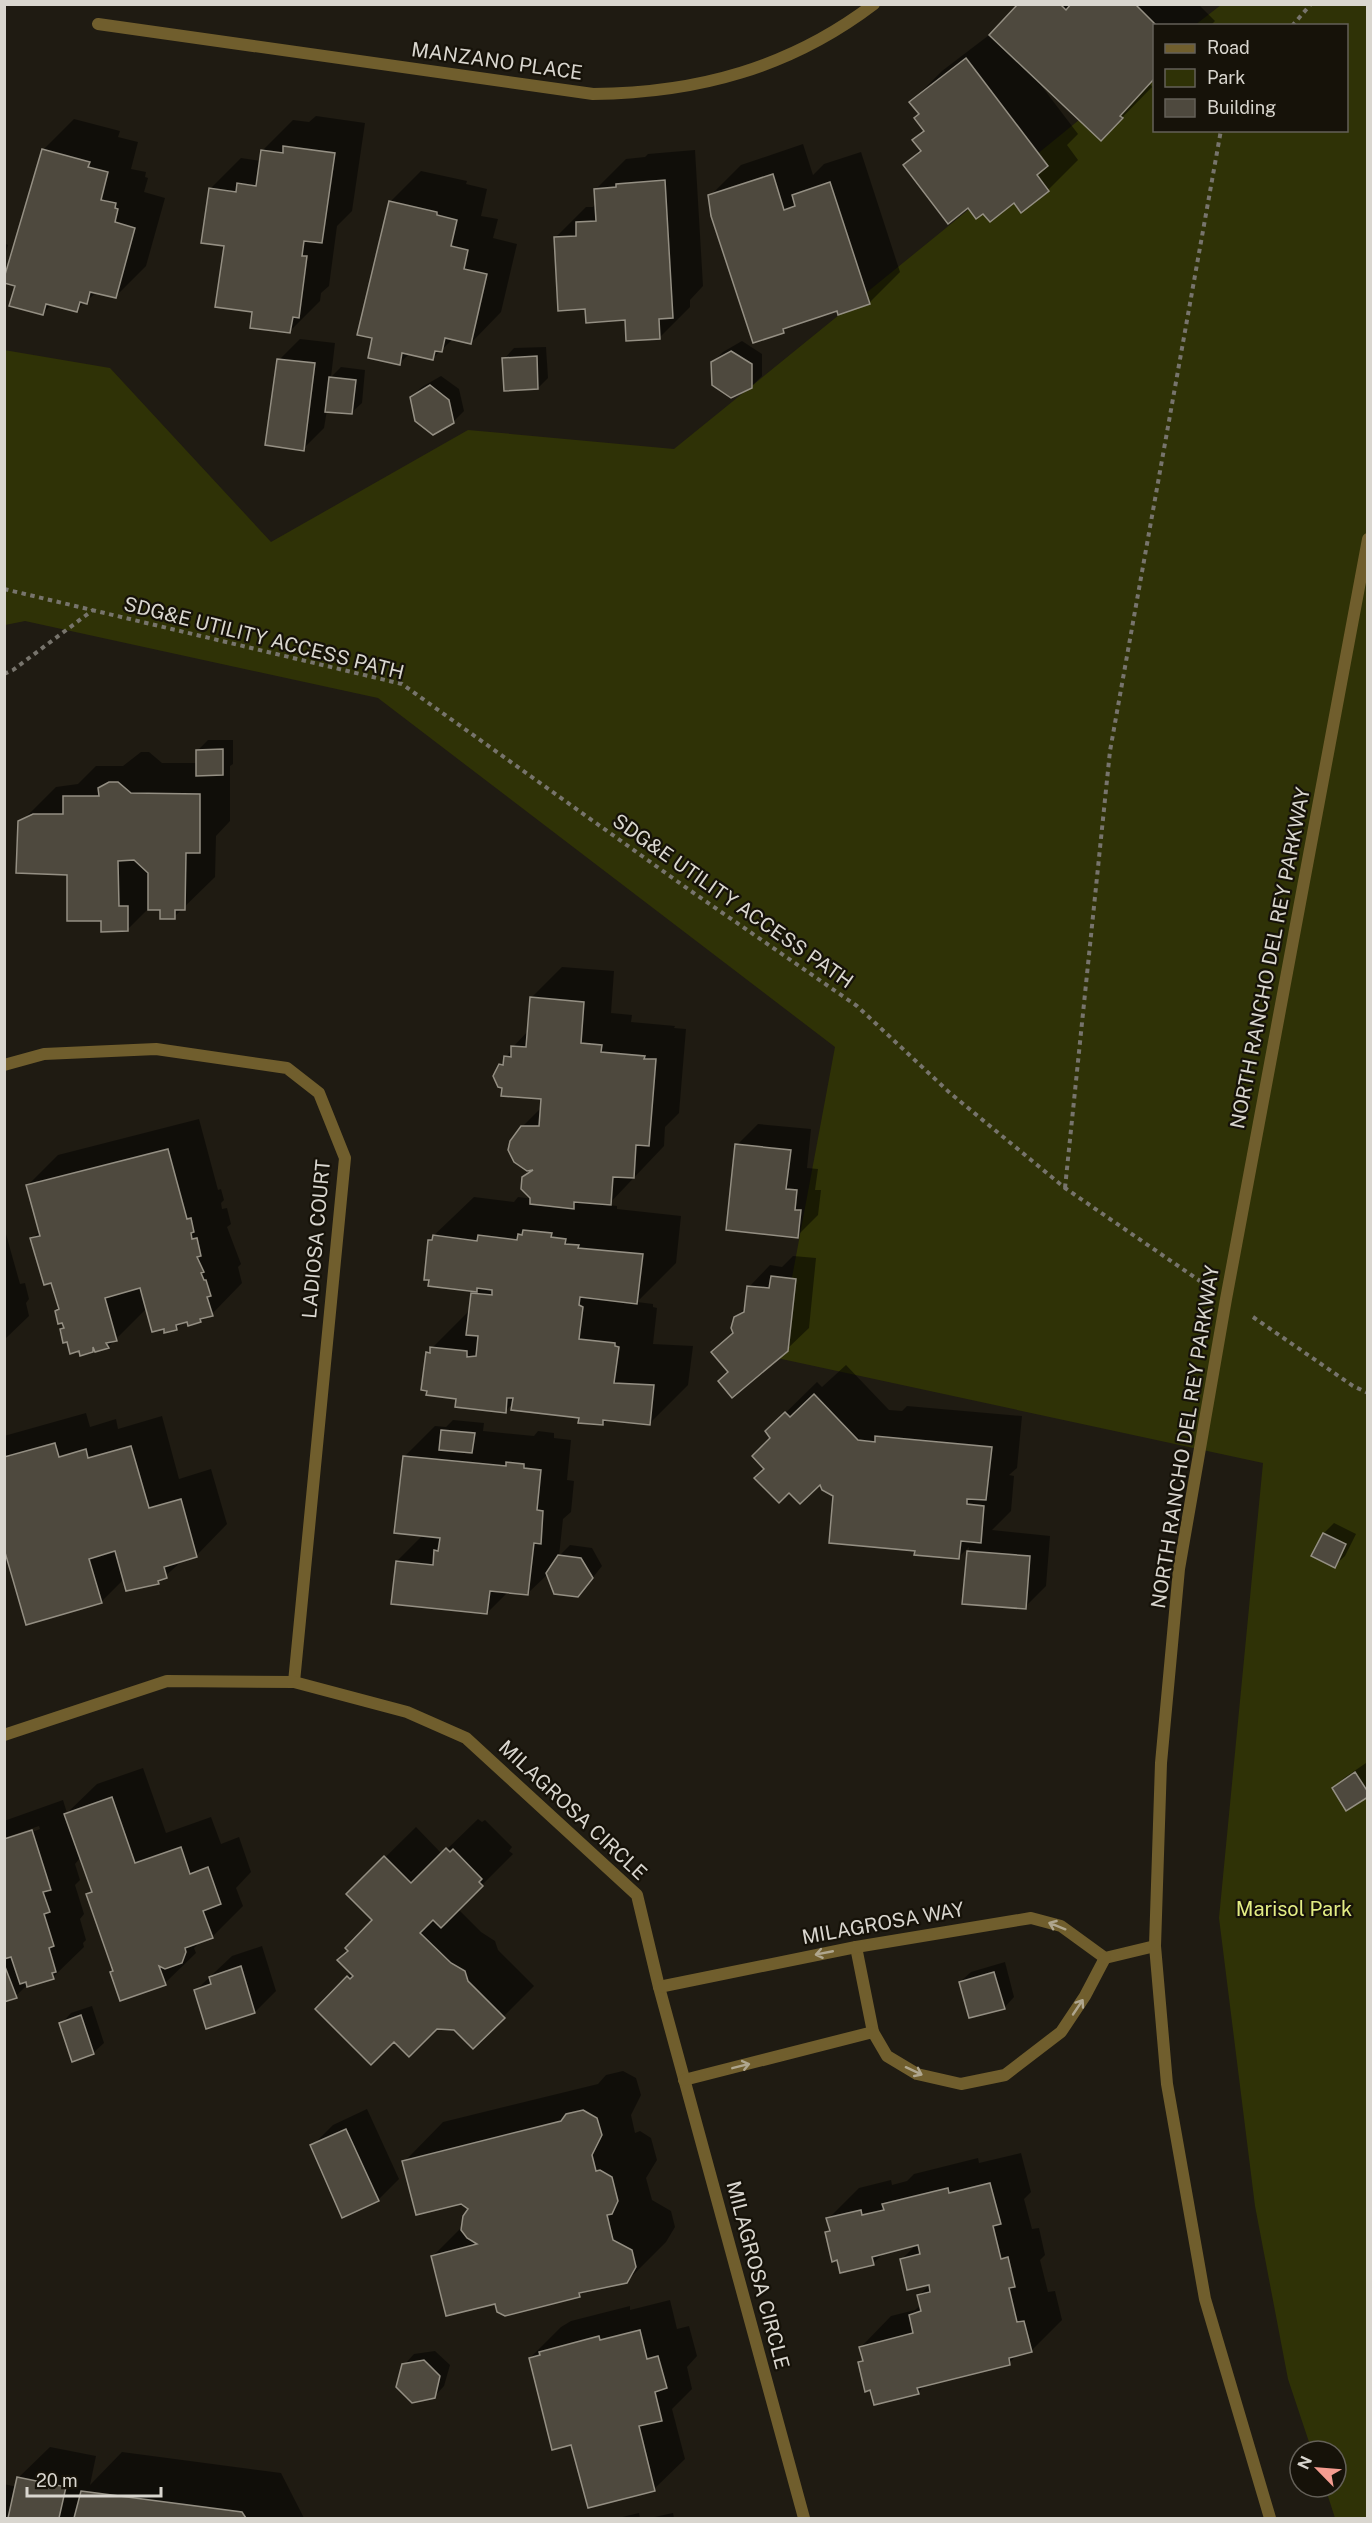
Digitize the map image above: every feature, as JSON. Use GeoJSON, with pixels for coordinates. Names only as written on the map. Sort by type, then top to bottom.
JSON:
{"type":"FeatureCollection","features":[{"type":"Feature","properties":{"kind":"street","name":"MANZANO PLACE"},"geometry":{"type":"LineString","coordinates":[[98,24],[593,94],[638,94],[724,79],[766,65],[814,43],[874,4]]}},
{"type":"Feature","properties":{"kind":"street","name":"NORTH RANCHO DEL REY PARKWAY"},"geometry":{"type":"LineString","coordinates":[[1270,2518],[1205,2299],[1167,2085],[1155,1946],[1161,1763],[1179,1569],[1226,1299],[1368,539]]}},
{"type":"Feature","properties":{"kind":"street","name":"LADIOSA COURT"},"geometry":{"type":"LineString","coordinates":[[4,1065],[44,1054],[156,1049],[287,1068],[320,1093],[345,1158],[294,1682]]}},
{"type":"Feature","properties":{"kind":"street","name":"MILAGROSA CIRCLE"},"geometry":{"type":"LineString","coordinates":[[4,1735],[167,1681],[294,1682],[407,1712],[466,1738],[637,1895],[659,1987],[804,2518]]}},
{"type":"Feature","properties":{"kind":"street","name":"MILAGROSA WAY"},"geometry":{"type":"LineString","coordinates":[[659,1987],[856,1947],[1031,1918],[1061,1926],[1106,1958]]}},
{"type":"Feature","properties":{"kind":"street"},"geometry":{"type":"LineString","coordinates":[[856,1947],[873,2032],[887,2056],[917,2074],[961,2084],[1005,2075],[1061,2032],[1085,1996],[1106,1958],[1155,1946]]}},
{"type":"Feature","properties":{"kind":"street"},"geometry":{"type":"LineString","coordinates":[[684,2080],[873,2032]]}},
{"type":"Feature","properties":{"kind":"path"},"geometry":{"type":"LineString","coordinates":[[1294,24],[1311,4]]}},
{"type":"Feature","properties":{"kind":"path"},"geometry":{"type":"LineString","coordinates":[[1065,1188],[1110,751],[1221,132]]}},
{"type":"Feature","properties":{"kind":"path","name":"SDG&E UTILITY ACCESS PATH"},"geometry":{"type":"LineString","coordinates":[[4,589],[402,684],[856,1006],[950,1093],[1065,1188],[1353,1386],[1368,1393]]}},
{"type":"Feature","properties":{"kind":"path"},"geometry":{"type":"LineString","coordinates":[[4,674],[13,670],[93,610]]}},
{"type":"Feature","properties":{"kind":"green space","name":"Marisol Park"},"geometry":{"type":"Polygon","coordinates":[[[1221,5],[1367,5],[1367,2518],[1335,2518],[1329,2499],[1348,2499],[1348,2439],[1308,2439],[1288,2379],[1255,2206],[1219,1918],[1263,1463],[777,1358],[835,1047],[378,698],[25,621],[5,625],[4,350],[110,368],[271,542],[468,430],[674,449],[1153,60],[1153,132],[1348,132],[1348,24],[1196,24],[1221,5]]]}},
{"type":"Feature","properties":{"kind":"building"},"geometry":{"type":"Polygon","coordinates":[[[1018,4],[1060,4],[1066,10],[1071,4],[1135,4],[1155,24],[1153,24],[1153,80],[1101,141],[989,35],[1018,4]]]}},
{"type":"Feature","properties":{"kind":"building"},"geometry":{"type":"Polygon","coordinates":[[[966,58],[1048,166],[1037,175],[1049,191],[1021,213],[1014,203],[990,222],[983,214],[976,219],[968,208],[948,224],[903,165],[921,151],[912,140],[924,131],[914,118],[919,114],[909,102],[966,58]]]}},
{"type":"Feature","properties":{"kind":"building"},"geometry":{"type":"Polygon","coordinates":[[[283,146],[335,153],[322,243],[304,241],[302,256],[307,256],[299,318],[293,317],[290,333],[250,328],[252,312],[215,307],[224,246],[201,243],[209,188],[236,192],[237,183],[256,186],[261,150],[283,153],[283,146]]]}},
{"type":"Feature","properties":{"kind":"building"},"geometry":{"type":"Polygon","coordinates":[[[42,149],[90,162],[88,167],[108,172],[101,200],[116,203],[115,208],[118,209],[115,222],[135,228],[116,298],[90,292],[87,304],[80,302],[77,312],[46,304],[43,315],[9,306],[15,286],[4,283],[42,149]]]}},
{"type":"Feature","properties":{"kind":"building"},"geometry":{"type":"Polygon","coordinates":[[[773,174],[784,210],[795,206],[792,195],[830,182],[870,304],[838,315],[837,311],[783,329],[784,333],[753,343],[711,216],[708,195],[773,174]]]}},
{"type":"Feature","properties":{"kind":"building"},"geometry":{"type":"Polygon","coordinates":[[[665,180],[673,318],[659,319],[660,339],[626,341],[625,320],[586,323],[585,309],[558,311],[554,237],[576,236],[576,222],[596,221],[594,189],[616,187],[616,184],[665,180]]]}},
{"type":"Feature","properties":{"kind":"building"},"geometry":{"type":"Polygon","coordinates":[[[389,201],[437,212],[437,215],[457,220],[451,246],[468,250],[464,269],[487,274],[471,344],[445,338],[442,352],[435,351],[433,360],[402,353],[400,365],[368,358],[372,338],[357,335],[389,201]]]}},
{"type":"Feature","properties":{"kind":"building"},"geometry":{"type":"Polygon","coordinates":[[[731,351],[752,364],[752,388],[731,398],[712,385],[711,362],[731,351]]]}},
{"type":"Feature","properties":{"kind":"building"},"geometry":{"type":"Polygon","coordinates":[[[537,356],[538,389],[504,391],[502,358],[537,356]]]}},
{"type":"Feature","properties":{"kind":"building"},"geometry":{"type":"Polygon","coordinates":[[[277,359],[315,363],[304,451],[265,445],[277,359]]]}},
{"type":"Feature","properties":{"kind":"building"},"geometry":{"type":"Polygon","coordinates":[[[329,377],[356,380],[352,414],[325,412],[329,377]]]}},
{"type":"Feature","properties":{"kind":"building"},"geometry":{"type":"Polygon","coordinates":[[[430,385],[449,400],[454,423],[433,435],[415,421],[410,397],[430,385]]]}},
{"type":"Feature","properties":{"kind":"building"},"geometry":{"type":"Polygon","coordinates":[[[223,749],[223,775],[196,776],[196,750],[223,749]]]}},
{"type":"Feature","properties":{"kind":"building"},"geometry":{"type":"Polygon","coordinates":[[[109,782],[118,782],[131,793],[200,794],[200,853],[186,853],[185,910],[175,910],[175,919],[160,919],[160,910],[148,910],[148,873],[134,860],[118,861],[119,906],[128,906],[128,931],[101,932],[101,921],[67,921],[67,875],[16,873],[18,821],[33,814],[63,814],[63,796],[99,796],[98,788],[109,782]]]}},
{"type":"Feature","properties":{"kind":"building"},"geometry":{"type":"Polygon","coordinates":[[[530,997],[584,1002],[581,1043],[602,1045],[601,1052],[656,1059],[649,1146],[636,1145],[634,1178],[613,1177],[611,1205],[574,1202],[574,1209],[530,1204],[530,1198],[521,1189],[522,1177],[533,1170],[527,1171],[514,1162],[508,1150],[510,1141],[521,1126],[539,1126],[541,1099],[501,1096],[502,1088],[498,1087],[493,1076],[499,1064],[503,1065],[504,1056],[511,1057],[511,1046],[526,1047],[530,997]]]}},
{"type":"Feature","properties":{"kind":"building"},"geometry":{"type":"Polygon","coordinates":[[[735,1144],[791,1150],[786,1189],[797,1190],[795,1210],[801,1210],[798,1238],[726,1230],[735,1144]]]}},
{"type":"Feature","properties":{"kind":"building"},"geometry":{"type":"Polygon","coordinates":[[[168,1149],[187,1219],[191,1218],[194,1232],[191,1233],[192,1239],[197,1238],[201,1256],[197,1257],[211,1296],[207,1297],[213,1316],[200,1319],[201,1322],[188,1326],[187,1322],[176,1325],[177,1330],[164,1333],[164,1329],[152,1332],[140,1288],[105,1298],[117,1341],[106,1343],[109,1348],[95,1352],[93,1347],[93,1352],[80,1356],[79,1351],[70,1354],[67,1342],[63,1343],[60,1329],[64,1328],[62,1323],[58,1324],[55,1311],[59,1309],[51,1283],[44,1285],[30,1238],[40,1236],[26,1185],[168,1149]]]}},
{"type":"Feature","properties":{"kind":"building"},"geometry":{"type":"Polygon","coordinates":[[[523,1230],[552,1233],[551,1237],[566,1239],[565,1244],[579,1245],[578,1248],[643,1254],[637,1304],[580,1297],[579,1305],[583,1307],[579,1339],[615,1343],[615,1346],[619,1347],[614,1383],[654,1385],[650,1425],[603,1420],[603,1425],[578,1423],[579,1418],[511,1410],[513,1398],[507,1398],[506,1413],[455,1407],[456,1399],[426,1395],[427,1391],[421,1390],[426,1352],[430,1353],[430,1347],[467,1351],[467,1357],[476,1356],[478,1336],[466,1335],[471,1293],[492,1295],[492,1290],[477,1288],[477,1292],[428,1286],[429,1280],[424,1280],[428,1240],[432,1240],[433,1235],[477,1241],[478,1235],[517,1240],[518,1234],[522,1235],[523,1230]]]}},
{"type":"Feature","properties":{"kind":"building"},"geometry":{"type":"Polygon","coordinates":[[[771,1276],[796,1279],[788,1351],[732,1398],[718,1381],[728,1372],[711,1352],[733,1333],[731,1328],[734,1317],[744,1312],[747,1286],[769,1288],[771,1276]]]}},
{"type":"Feature","properties":{"kind":"building"},"geometry":{"type":"Polygon","coordinates":[[[814,1394],[858,1440],[875,1442],[875,1436],[992,1447],[986,1500],[967,1499],[967,1504],[984,1506],[981,1543],[961,1541],[959,1559],[914,1555],[915,1551],[829,1543],[833,1496],[822,1490],[820,1485],[800,1504],[789,1493],[779,1503],[754,1478],[764,1469],[752,1456],[770,1438],[765,1431],[785,1412],[790,1417],[814,1394]]]}},
{"type":"Feature","properties":{"kind":"building"},"geometry":{"type":"Polygon","coordinates":[[[441,1430],[475,1433],[472,1453],[439,1450],[441,1430]]]}},
{"type":"Feature","properties":{"kind":"building"},"geometry":{"type":"Polygon","coordinates":[[[55,1443],[59,1457],[86,1449],[88,1458],[131,1446],[149,1508],[181,1499],[197,1557],[164,1567],[167,1578],[158,1581],[159,1584],[126,1591],[115,1551],[89,1559],[102,1603],[26,1625],[4,1549],[4,1457],[55,1443]]]}},
{"type":"Feature","properties":{"kind":"building"},"geometry":{"type":"Polygon","coordinates":[[[403,1456],[506,1466],[506,1462],[524,1464],[524,1468],[541,1470],[537,1510],[543,1511],[541,1544],[534,1543],[528,1595],[490,1591],[487,1614],[391,1604],[396,1561],[433,1565],[434,1550],[438,1551],[440,1538],[394,1533],[403,1456]]]}},
{"type":"Feature","properties":{"kind":"building"},"geometry":{"type":"Polygon","coordinates":[[[1323,1533],[1346,1544],[1335,1568],[1311,1556],[1323,1533]]]}},
{"type":"Feature","properties":{"kind":"building"},"geometry":{"type":"Polygon","coordinates":[[[967,1551],[1030,1556],[1026,1609],[962,1604],[967,1551]]]}},
{"type":"Feature","properties":{"kind":"building"},"geometry":{"type":"Polygon","coordinates":[[[558,1555],[581,1558],[593,1578],[578,1597],[554,1594],[546,1573],[558,1555]]]}},
{"type":"Feature","properties":{"kind":"building"},"geometry":{"type":"Polygon","coordinates":[[[1355,1772],[1368,1792],[1368,1797],[1346,1811],[1332,1788],[1355,1772]]]}},
{"type":"Feature","properties":{"kind":"building"},"geometry":{"type":"Polygon","coordinates":[[[112,1797],[135,1863],[181,1847],[190,1874],[208,1867],[221,1904],[203,1911],[213,1938],[185,1948],[182,1963],[165,1969],[159,1966],[166,1985],[120,2001],[110,1972],[113,1971],[86,1894],[92,1892],[64,1814],[112,1797]]]}},
{"type":"Feature","properties":{"kind":"building"},"geometry":{"type":"Polygon","coordinates":[[[32,1830],[51,1890],[43,1892],[50,1912],[44,1914],[54,1946],[49,1948],[56,1972],[52,1973],[54,1979],[27,1987],[26,1982],[20,1984],[11,1957],[4,1959],[4,1839],[32,1830]]]}},
{"type":"Feature","properties":{"kind":"building"},"geometry":{"type":"Polygon","coordinates":[[[446,1848],[450,1852],[453,1849],[482,1879],[479,1882],[483,1886],[441,1928],[433,1920],[420,1933],[451,1963],[465,1971],[468,1981],[505,2018],[473,2049],[454,2030],[437,2029],[409,2057],[394,2042],[371,2065],[315,2009],[347,1976],[350,1979],[353,1976],[337,1960],[348,1951],[345,1948],[372,1920],[346,1894],[384,1856],[411,1883],[446,1848]]]}},
{"type":"Feature","properties":{"kind":"building"},"geometry":{"type":"Polygon","coordinates":[[[4,1964],[17,1998],[4,2002],[4,1964]]]}},
{"type":"Feature","properties":{"kind":"building"},"geometry":{"type":"Polygon","coordinates":[[[241,1966],[255,2013],[206,2029],[194,1990],[211,1984],[209,1977],[241,1966]]]}},
{"type":"Feature","properties":{"kind":"building"},"geometry":{"type":"Polygon","coordinates":[[[994,1972],[1005,2009],[969,2018],[959,1982],[994,1972]]]}},
{"type":"Feature","properties":{"kind":"building"},"geometry":{"type":"Polygon","coordinates":[[[81,2015],[94,2054],[72,2062],[59,2023],[81,2015]]]}},
{"type":"Feature","properties":{"kind":"building"},"geometry":{"type":"Polygon","coordinates":[[[583,2110],[597,2118],[602,2135],[592,2155],[596,2171],[600,2170],[612,2177],[618,2201],[612,2214],[607,2215],[613,2240],[632,2250],[636,2267],[627,2283],[579,2293],[580,2297],[505,2316],[497,2312],[495,2304],[446,2316],[431,2256],[477,2244],[467,2238],[461,2230],[463,2216],[468,2209],[461,2204],[416,2215],[402,2161],[561,2121],[566,2114],[583,2110]]]}},
{"type":"Feature","properties":{"kind":"building"},"geometry":{"type":"Polygon","coordinates":[[[346,2129],[379,2201],[342,2218],[310,2145],[346,2129]]]}},
{"type":"Feature","properties":{"kind":"building"},"geometry":{"type":"Polygon","coordinates":[[[990,2183],[1001,2224],[993,2226],[1001,2259],[1008,2257],[1015,2287],[1009,2288],[1017,2322],[1024,2321],[1032,2352],[1009,2358],[1010,2365],[917,2388],[919,2394],[874,2405],[870,2390],[865,2392],[858,2362],[863,2361],[859,2347],[913,2333],[909,2315],[921,2311],[917,2295],[930,2292],[929,2285],[907,2290],[900,2259],[920,2254],[918,2245],[872,2257],[874,2265],[840,2273],[837,2260],[832,2262],[825,2232],[830,2231],[826,2218],[861,2210],[862,2215],[884,2210],[882,2204],[948,2188],[949,2193],[990,2183]]]}},
{"type":"Feature","properties":{"kind":"building"},"geometry":{"type":"Polygon","coordinates":[[[640,2330],[647,2359],[658,2356],[667,2388],[655,2392],[662,2421],[639,2426],[655,2491],[588,2508],[571,2445],[552,2450],[529,2358],[540,2355],[539,2352],[599,2336],[600,2340],[640,2330]]]}},
{"type":"Feature","properties":{"kind":"building"},"geometry":{"type":"Polygon","coordinates":[[[424,2360],[440,2376],[435,2398],[412,2403],[396,2387],[402,2364],[424,2360]]]}},
{"type":"Feature","properties":{"kind":"building"},"geometry":{"type":"Polygon","coordinates":[[[17,2477],[66,2487],[59,2518],[8,2518],[17,2477]]]}},
{"type":"Feature","properties":{"kind":"building"},"geometry":{"type":"Polygon","coordinates":[[[81,2491],[242,2512],[246,2518],[74,2518],[81,2491]]]}}]}
